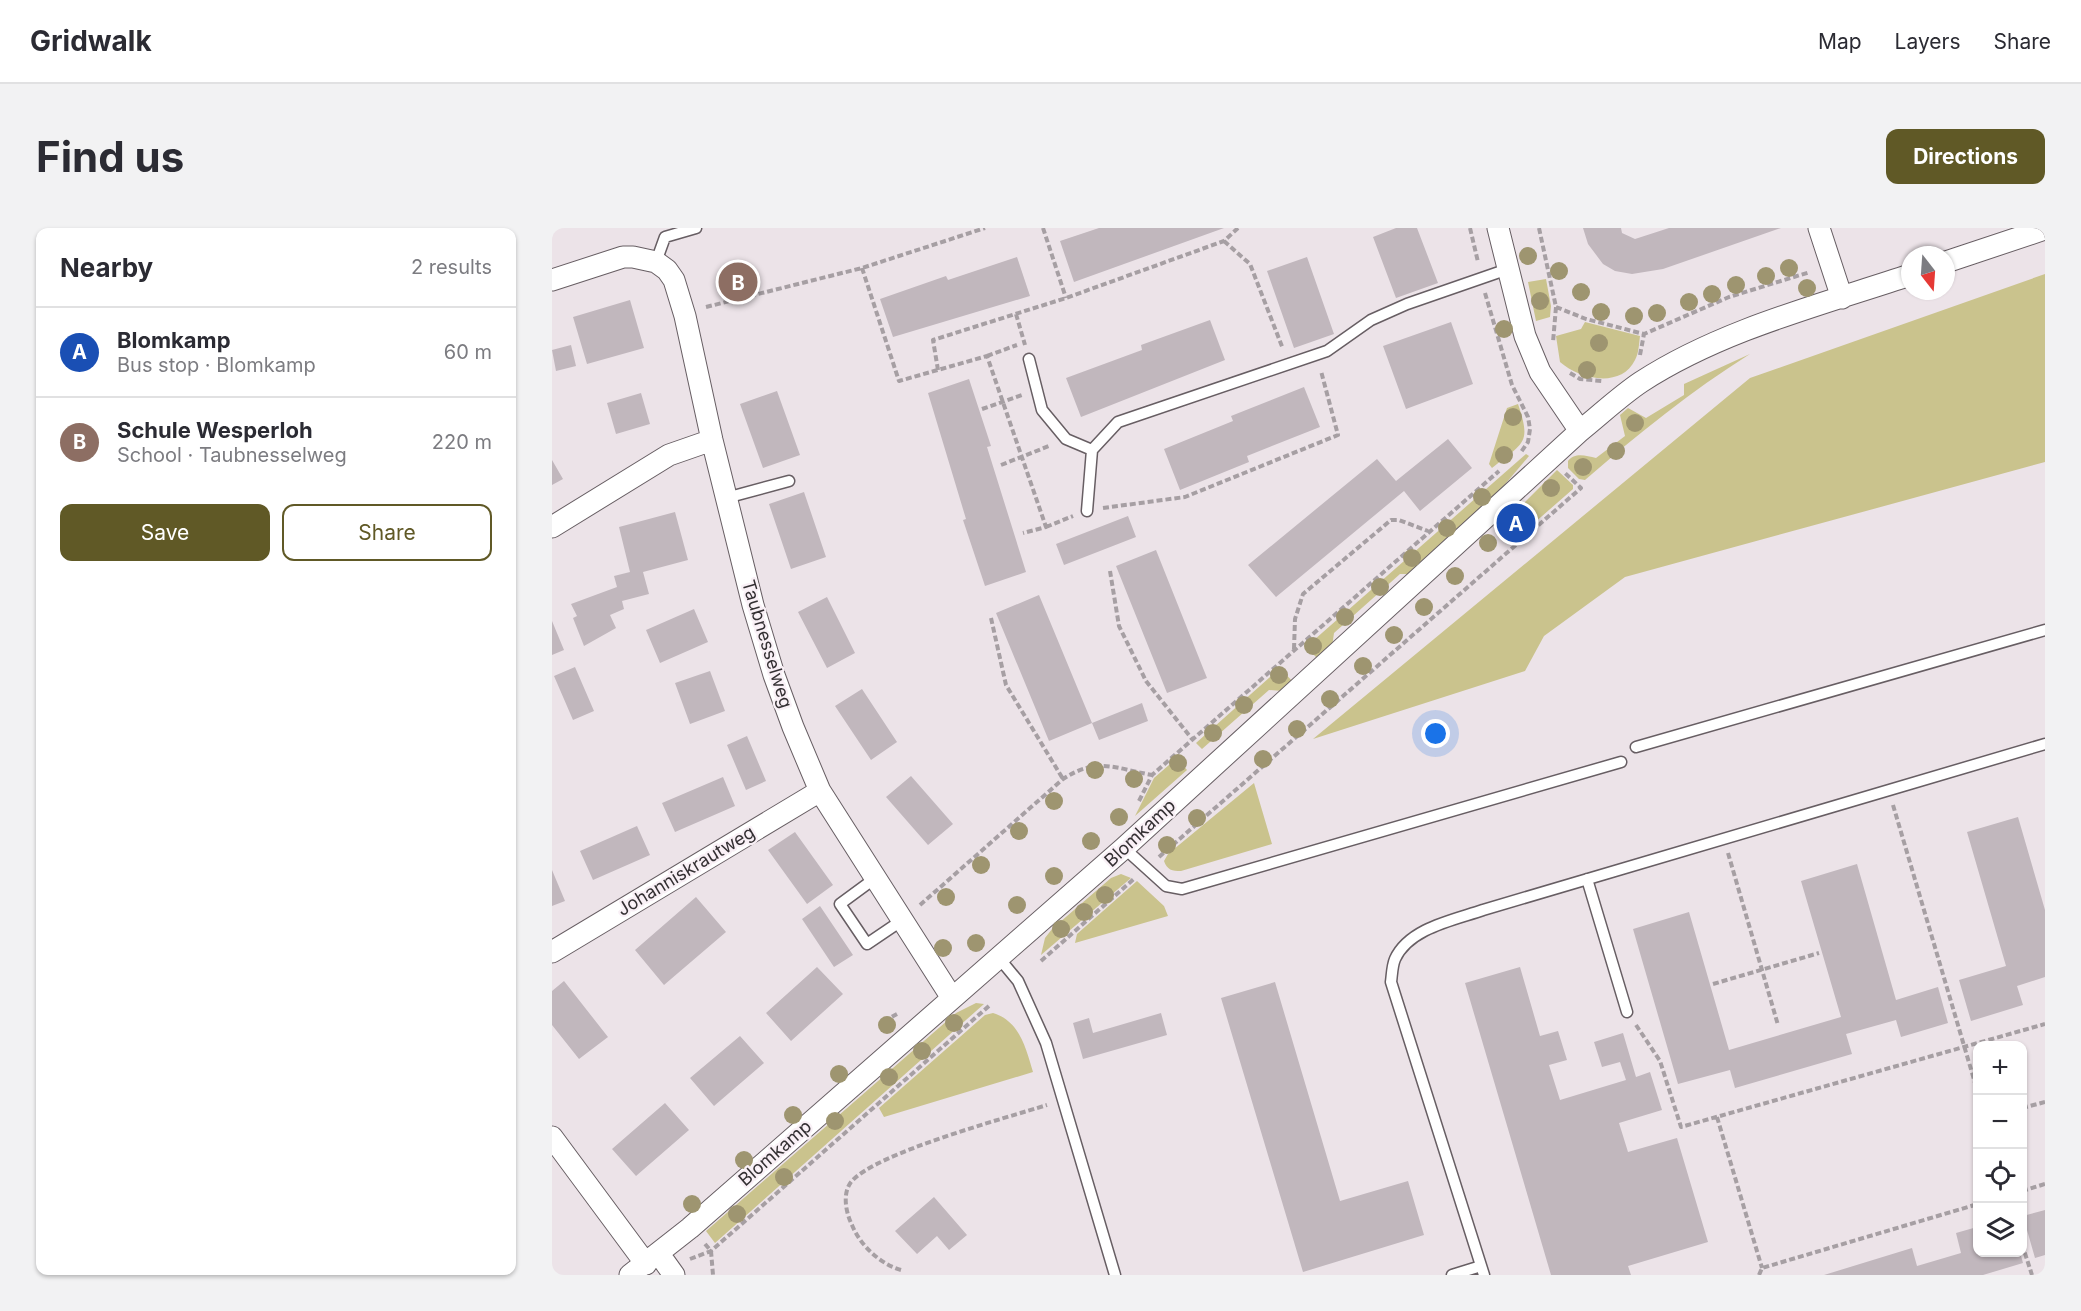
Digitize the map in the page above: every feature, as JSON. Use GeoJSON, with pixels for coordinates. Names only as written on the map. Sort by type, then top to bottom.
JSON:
{"type":"FeatureCollection","features":[{"type":"Feature","properties":{"kind":"street"},"geometry":{"type":"LineString","coordinates":[[1498,228],[1525,336],[1540,372],[1580,431]]}},
{"type":"Feature","properties":{"kind":"street"},"geometry":{"type":"LineString","coordinates":[[1820,228],[1842,298]]}},
{"type":"Feature","properties":{"kind":"street"},"geometry":{"type":"LineString","coordinates":[[1955,259],[2045,228]]}},
{"type":"Feature","properties":{"kind":"street"},"geometry":{"type":"LineString","coordinates":[[552,280],[623,257],[633,256],[656,262]]}},
{"type":"Feature","properties":{"kind":"street","name":"Taubnesselweg"},"geometry":{"type":"LineString","coordinates":[[656,262],[667,270],[679,293],[726,498],[774,675],[820,791],[874,879],[907,916],[952,998]]}},
{"type":"Feature","properties":{"kind":"street","name":"Blomkamp"},"geometry":{"type":"LineString","coordinates":[[645,1265],[1124,848],[1580,431],[1641,382],[1705,348],[1756,327],[1901,277]]}},
{"type":"Feature","properties":{"kind":"street"},"geometry":{"type":"LineString","coordinates":[[552,527],[669,455],[712,440]]}},
{"type":"Feature","properties":{"kind":"street","name":"Johanniskrautweg"},"geometry":{"type":"LineString","coordinates":[[552,952],[820,791]]}},
{"type":"Feature","properties":{"kind":"street"},"geometry":{"type":"LineString","coordinates":[[552,1137],[645,1265],[674,1275]]}},
{"type":"Feature","properties":{"kind":"lane"},"geometry":{"type":"LineString","coordinates":[[656,262],[665,237],[696,228]]}},
{"type":"Feature","properties":{"kind":"lane"},"geometry":{"type":"LineString","coordinates":[[1087,511],[1092,450],[1118,422],[1327,351],[1371,320],[1407,304],[1508,269]]}},
{"type":"Feature","properties":{"kind":"lane"},"geometry":{"type":"LineString","coordinates":[[1029,359],[1042,411],[1066,439],[1092,450]]}},
{"type":"Feature","properties":{"kind":"lane"},"geometry":{"type":"LineString","coordinates":[[726,498],[789,481]]}},
{"type":"Feature","properties":{"kind":"lane"},"geometry":{"type":"LineString","coordinates":[[1636,747],[2045,630]]}},
{"type":"Feature","properties":{"kind":"lane"},"geometry":{"type":"LineString","coordinates":[[1452,1275],[1482,1271],[1391,982],[1395,960],[1405,943],[1422,932],[1483,910],[2045,744]]}},
{"type":"Feature","properties":{"kind":"lane"},"geometry":{"type":"LineString","coordinates":[[1124,848],[1166,886],[1182,889],[1621,762]]}},
{"type":"Feature","properties":{"kind":"lane"},"geometry":{"type":"LineString","coordinates":[[874,879],[840,904],[867,944],[907,916]]}},
{"type":"Feature","properties":{"kind":"lane"},"geometry":{"type":"LineString","coordinates":[[1587,879],[1627,1012]]}},
{"type":"Feature","properties":{"kind":"lane"},"geometry":{"type":"LineString","coordinates":[[999,958],[1018,981],[1034,1012],[1064,1099],[1115,1275]]}},
{"type":"Feature","properties":{"kind":"path"},"geometry":{"type":"LineString","coordinates":[[699,308],[862,268],[985,228]]}},
{"type":"Feature","properties":{"kind":"path"},"geometry":{"type":"LineString","coordinates":[[1043,228],[1066,298]]}},
{"type":"Feature","properties":{"kind":"path"},"geometry":{"type":"LineString","coordinates":[[938,370],[933,340],[1066,298],[1224,241],[1238,228]]}},
{"type":"Feature","properties":{"kind":"path"},"geometry":{"type":"LineString","coordinates":[[1470,228],[1498,343],[1530,429],[1528,442],[1512,459]]}},
{"type":"Feature","properties":{"kind":"path"},"geometry":{"type":"LineString","coordinates":[[1539,228],[1556,308],[1553,347]]}},
{"type":"Feature","properties":{"kind":"path"},"geometry":{"type":"LineString","coordinates":[[1224,241],[1250,264],[1289,364]]}},
{"type":"Feature","properties":{"kind":"path"},"geometry":{"type":"LineString","coordinates":[[862,268],[899,381],[987,356],[1024,342]]}},
{"type":"Feature","properties":{"kind":"path"},"geometry":{"type":"LineString","coordinates":[[1556,308],[1586,319],[1644,334],[1729,297],[1806,272],[1835,277]]}},
{"type":"Feature","properties":{"kind":"path"},"geometry":{"type":"LineString","coordinates":[[1016,314],[1029,359]]}},
{"type":"Feature","properties":{"kind":"path"},"geometry":{"type":"LineString","coordinates":[[1639,360],[1644,334]]}},
{"type":"Feature","properties":{"kind":"path"},"geometry":{"type":"LineString","coordinates":[[1023,533],[1046,527],[1087,511],[1127,503],[1185,497],[1338,435],[1316,354]]}},
{"type":"Feature","properties":{"kind":"path"},"geometry":{"type":"LineString","coordinates":[[987,356],[1046,527]]}},
{"type":"Feature","properties":{"kind":"path"},"geometry":{"type":"LineString","coordinates":[[1565,371],[1580,379],[1606,381]]}},
{"type":"Feature","properties":{"kind":"path"},"geometry":{"type":"LineString","coordinates":[[982,409],[1037,390]]}},
{"type":"Feature","properties":{"kind":"path"},"geometry":{"type":"LineString","coordinates":[[1001,465],[1066,439]]}},
{"type":"Feature","properties":{"kind":"path"},"geometry":{"type":"LineString","coordinates":[[907,916],[1063,779],[1080,768],[1096,764],[1152,775],[1428,531],[1504,467]]}},
{"type":"Feature","properties":{"kind":"path"},"geometry":{"type":"LineString","coordinates":[[1041,961],[1581,488],[1560,468]]}},
{"type":"Feature","properties":{"kind":"path"},"geometry":{"type":"LineString","coordinates":[[1294,649],[1295,619],[1303,594],[1391,520],[1399,520],[1428,531]]}},
{"type":"Feature","properties":{"kind":"path"},"geometry":{"type":"LineString","coordinates":[[1110,571],[1119,626],[1146,681],[1192,739]]}},
{"type":"Feature","properties":{"kind":"path"},"geometry":{"type":"LineString","coordinates":[[991,618],[1006,685],[1063,779]]}},
{"type":"Feature","properties":{"kind":"path"},"geometry":{"type":"LineString","coordinates":[[1888,790],[1973,1079]]}},
{"type":"Feature","properties":{"kind":"path"},"geometry":{"type":"LineString","coordinates":[[1724,839],[1778,1025]]}},
{"type":"Feature","properties":{"kind":"path"},"geometry":{"type":"LineString","coordinates":[[1713,984],[1819,953]]}},
{"type":"Feature","properties":{"kind":"path"},"geometry":{"type":"LineString","coordinates":[[689,1259],[711,1251],[990,1005]]}},
{"type":"Feature","properties":{"kind":"path"},"geometry":{"type":"LineString","coordinates":[[1627,1012],[1660,1061],[1681,1127],[2045,1024]]}},
{"type":"Feature","properties":{"kind":"path"},"geometry":{"type":"LineString","coordinates":[[901,1270],[887,1266],[854,1232],[846,1213],[849,1184],[859,1174],[895,1155],[1064,1099]]}},
{"type":"Feature","properties":{"kind":"path"},"geometry":{"type":"LineString","coordinates":[[2027,1107],[2045,1102]]}},
{"type":"Feature","properties":{"kind":"path"},"geometry":{"type":"LineString","coordinates":[[1717,1117],[1762,1268],[1759,1275]]}},
{"type":"Feature","properties":{"kind":"path"},"geometry":{"type":"LineString","coordinates":[[2027,1189],[2045,1184]]}},
{"type":"Feature","properties":{"kind":"path"},"geometry":{"type":"LineString","coordinates":[[1762,1268],[1973,1205]]}},
{"type":"Feature","properties":{"kind":"path"},"geometry":{"type":"LineString","coordinates":[[711,1251],[713,1275]]}},
{"type":"Feature","properties":{"kind":"path"},"geometry":{"type":"LineString","coordinates":[[2026,1257],[2032,1275]]}},
{"type":"Feature","properties":{"kind":"shaded area"},"geometry":{"type":"Polygon","coordinates":[[[2045,274],[2045,462],[1625,577],[1544,636],[1525,671],[1313,739],[1750,378],[2045,274]]]}},
{"type":"Feature","properties":{"kind":"shaded area"},"geometry":{"type":"Polygon","coordinates":[[[1546,279],[1551,306],[1550,317],[1536,321],[1528,282],[1546,279]]]}},
{"type":"Feature","properties":{"kind":"shaded area"},"geometry":{"type":"Polygon","coordinates":[[[1585,322],[1640,336],[1636,357],[1629,369],[1610,378],[1599,378],[1578,373],[1560,362],[1556,336],[1581,329],[1585,322]]]}},
{"type":"Feature","properties":{"kind":"shaded area"},"geometry":{"type":"Polygon","coordinates":[[[1750,354],[1665,414],[1585,480],[1579,479],[1568,468],[1568,461],[1574,456],[1596,458],[1625,436],[1620,415],[1628,408],[1646,418],[1684,395],[1684,384],[1750,354]]]}},
{"type":"Feature","properties":{"kind":"shaded area"},"geometry":{"type":"Polygon","coordinates":[[[1518,404],[1524,428],[1522,442],[1492,468],[1489,464],[1507,408],[1518,404]]]}},
{"type":"Feature","properties":{"kind":"shaded area"},"geometry":{"type":"Polygon","coordinates":[[[1526,454],[1529,456],[1501,489],[1411,574],[1400,574],[1334,633],[1332,647],[1318,659],[1306,647],[1526,454]]]}},
{"type":"Feature","properties":{"kind":"shaded area"},"geometry":{"type":"Polygon","coordinates":[[[1557,470],[1573,485],[1573,489],[1525,531],[1511,516],[1557,470]]]}},
{"type":"Feature","properties":{"kind":"shaded area"},"geometry":{"type":"Polygon","coordinates":[[[1280,668],[1293,682],[1283,691],[1269,690],[1202,749],[1196,743],[1280,668]]]}},
{"type":"Feature","properties":{"kind":"shaded area"},"geometry":{"type":"Polygon","coordinates":[[[1177,758],[1187,770],[1135,816],[1154,778],[1177,758]]]}},
{"type":"Feature","properties":{"kind":"shaded area"},"geometry":{"type":"Polygon","coordinates":[[[1254,783],[1272,844],[1181,871],[1168,868],[1164,861],[1168,854],[1254,783]]]}},
{"type":"Feature","properties":{"kind":"shaded area"},"geometry":{"type":"Polygon","coordinates":[[[1121,874],[1131,878],[1041,955],[1045,938],[1052,929],[1111,878],[1121,874]]]}},
{"type":"Feature","properties":{"kind":"shaded area"},"geometry":{"type":"Polygon","coordinates":[[[1137,881],[1164,906],[1168,916],[1075,943],[1077,934],[1137,881]]]}},
{"type":"Feature","properties":{"kind":"shaded area"},"geometry":{"type":"Polygon","coordinates":[[[976,1003],[984,1004],[715,1243],[706,1231],[956,1013],[976,1003]]]}},
{"type":"Feature","properties":{"kind":"shaded area"},"geometry":{"type":"Polygon","coordinates":[[[993,1013],[1010,1022],[1016,1029],[1033,1072],[884,1117],[879,1108],[985,1015],[993,1013]]]}},
{"type":"Feature","properties":{"kind":"building"},"geometry":{"type":"Polygon","coordinates":[[[1099,228],[1224,228],[1074,282],[1060,241],[1099,228]]]}},
{"type":"Feature","properties":{"kind":"building"},"geometry":{"type":"Polygon","coordinates":[[[1396,228],[1417,228],[1438,283],[1396,298],[1373,237],[1396,228]]]}},
{"type":"Feature","properties":{"kind":"building"},"geometry":{"type":"Polygon","coordinates":[[[1583,228],[1621,228],[1622,233],[1635,239],[1669,228],[1781,228],[1663,269],[1632,274],[1615,271],[1603,264],[1588,244],[1583,228]]]}},
{"type":"Feature","properties":{"kind":"building"},"geometry":{"type":"Polygon","coordinates":[[[1017,257],[1030,296],[893,337],[880,299],[946,276],[948,280],[1017,257]]]}},
{"type":"Feature","properties":{"kind":"building"},"geometry":{"type":"Polygon","coordinates":[[[1307,257],[1334,334],[1294,348],[1267,271],[1307,257]]]}},
{"type":"Feature","properties":{"kind":"building"},"geometry":{"type":"Polygon","coordinates":[[[630,300],[644,348],[587,364],[573,317],[630,300]]]}},
{"type":"Feature","properties":{"kind":"building"},"geometry":{"type":"Polygon","coordinates":[[[1210,320],[1225,360],[1081,417],[1066,378],[1142,350],[1141,345],[1210,320]]]}},
{"type":"Feature","properties":{"kind":"building"},"geometry":{"type":"Polygon","coordinates":[[[1451,322],[1473,384],[1406,409],[1383,346],[1451,322]]]}},
{"type":"Feature","properties":{"kind":"building"},"geometry":{"type":"Polygon","coordinates":[[[571,345],[576,366],[556,371],[552,350],[571,345]]]}},
{"type":"Feature","properties":{"kind":"building"},"geometry":{"type":"Polygon","coordinates":[[[969,379],[991,446],[987,447],[1026,572],[985,586],[963,520],[966,519],[928,393],[969,379]]]}},
{"type":"Feature","properties":{"kind":"building"},"geometry":{"type":"Polygon","coordinates":[[[1304,387],[1320,427],[1247,456],[1249,462],[1180,490],[1164,449],[1233,421],[1231,416],[1304,387]]]}},
{"type":"Feature","properties":{"kind":"building"},"geometry":{"type":"Polygon","coordinates":[[[777,391],[800,455],[763,468],[740,404],[777,391]]]}},
{"type":"Feature","properties":{"kind":"building"},"geometry":{"type":"Polygon","coordinates":[[[641,393],[650,424],[616,434],[607,403],[641,393]]]}},
{"type":"Feature","properties":{"kind":"building"},"geometry":{"type":"Polygon","coordinates":[[[1448,439],[1472,468],[1420,511],[1404,491],[1276,597],[1248,565],[1377,459],[1396,481],[1448,439]]]}},
{"type":"Feature","properties":{"kind":"building"},"geometry":{"type":"Polygon","coordinates":[[[552,460],[563,479],[552,485],[552,460]]]}},
{"type":"Feature","properties":{"kind":"building"},"geometry":{"type":"Polygon","coordinates":[[[804,492],[826,557],[791,569],[769,504],[804,492]]]}},
{"type":"Feature","properties":{"kind":"building"},"geometry":{"type":"Polygon","coordinates":[[[675,512],[688,560],[643,572],[649,594],[622,601],[624,609],[610,615],[616,628],[584,646],[573,618],[577,616],[571,604],[617,587],[614,576],[630,572],[619,527],[675,512]]]}},
{"type":"Feature","properties":{"kind":"building"},"geometry":{"type":"Polygon","coordinates":[[[1128,516],[1136,537],[1064,565],[1056,544],[1128,516]]]}},
{"type":"Feature","properties":{"kind":"building"},"geometry":{"type":"Polygon","coordinates":[[[1156,550],[1207,678],[1167,693],[1116,566],[1156,550]]]}},
{"type":"Feature","properties":{"kind":"building"},"geometry":{"type":"Polygon","coordinates":[[[1039,595],[1092,723],[1049,741],[996,613],[1039,595]]]}},
{"type":"Feature","properties":{"kind":"building"},"geometry":{"type":"Polygon","coordinates":[[[827,597],[855,653],[827,668],[798,612],[827,597]]]}},
{"type":"Feature","properties":{"kind":"building"},"geometry":{"type":"Polygon","coordinates":[[[694,609],[708,642],[660,663],[646,630],[694,609]]]}},
{"type":"Feature","properties":{"kind":"building"},"geometry":{"type":"Polygon","coordinates":[[[552,621],[564,650],[552,655],[552,621]]]}},
{"type":"Feature","properties":{"kind":"building"},"geometry":{"type":"Polygon","coordinates":[[[575,667],[594,711],[573,720],[554,676],[575,667]]]}},
{"type":"Feature","properties":{"kind":"building"},"geometry":{"type":"Polygon","coordinates":[[[710,671],[725,711],[690,724],[675,683],[710,671]]]}},
{"type":"Feature","properties":{"kind":"building"},"geometry":{"type":"Polygon","coordinates":[[[862,689],[897,742],[871,760],[835,706],[862,689]]]}},
{"type":"Feature","properties":{"kind":"building"},"geometry":{"type":"Polygon","coordinates":[[[1142,703],[1148,721],[1099,740],[1092,723],[1142,703]]]}},
{"type":"Feature","properties":{"kind":"building"},"geometry":{"type":"Polygon","coordinates":[[[747,736],[766,781],[746,790],[727,745],[747,736]]]}},
{"type":"Feature","properties":{"kind":"building"},"geometry":{"type":"Polygon","coordinates":[[[911,776],[953,824],[928,845],[886,797],[911,776]]]}},
{"type":"Feature","properties":{"kind":"building"},"geometry":{"type":"Polygon","coordinates":[[[723,777],[735,806],[675,832],[662,803],[723,777]]]}},
{"type":"Feature","properties":{"kind":"building"},"geometry":{"type":"Polygon","coordinates":[[[2018,817],[2045,910],[2045,977],[2017,986],[2023,1005],[1971,1021],[1959,980],[2006,966],[1967,832],[2018,817]]]}},
{"type":"Feature","properties":{"kind":"building"},"geometry":{"type":"Polygon","coordinates":[[[637,826],[650,855],[593,880],[580,851],[637,826]]]}},
{"type":"Feature","properties":{"kind":"building"},"geometry":{"type":"Polygon","coordinates":[[[795,832],[833,885],[807,904],[768,850],[795,832]]]}},
{"type":"Feature","properties":{"kind":"building"},"geometry":{"type":"Polygon","coordinates":[[[1857,864],[1896,1000],[1938,987],[1948,1023],[1901,1037],[1896,1020],[1846,1034],[1852,1054],[1735,1088],[1730,1070],[1678,1084],[1633,929],[1689,912],[1729,1050],[1841,1017],[1801,881],[1857,864]]]}},
{"type":"Feature","properties":{"kind":"building"},"geometry":{"type":"Polygon","coordinates":[[[552,870],[565,901],[552,906],[552,870]]]}},
{"type":"Feature","properties":{"kind":"building"},"geometry":{"type":"Polygon","coordinates":[[[696,897],[726,932],[664,985],[635,950],[696,897]]]}},
{"type":"Feature","properties":{"kind":"building"},"geometry":{"type":"Polygon","coordinates":[[[820,906],[853,955],[834,967],[802,919],[820,906]]]}},
{"type":"Feature","properties":{"kind":"building"},"geometry":{"type":"Polygon","coordinates":[[[817,967],[843,994],[791,1041],[766,1013],[817,967]]]}},
{"type":"Feature","properties":{"kind":"building"},"geometry":{"type":"Polygon","coordinates":[[[1520,967],[1540,1036],[1558,1031],[1567,1060],[1549,1065],[1560,1100],[1626,1080],[1620,1062],[1602,1067],[1594,1042],[1623,1033],[1636,1077],[1650,1072],[1662,1110],[1619,1123],[1628,1152],[1677,1138],[1708,1242],[1628,1266],[1631,1275],[1551,1275],[1465,983],[1520,967]]]}},
{"type":"Feature","properties":{"kind":"building"},"geometry":{"type":"Polygon","coordinates":[[[564,981],[608,1037],[579,1059],[552,1025],[552,991],[564,981]]]}},
{"type":"Feature","properties":{"kind":"building"},"geometry":{"type":"Polygon","coordinates":[[[1275,982],[1340,1201],[1408,1181],[1424,1235],[1303,1272],[1221,998],[1275,982]]]}},
{"type":"Feature","properties":{"kind":"building"},"geometry":{"type":"Polygon","coordinates":[[[1161,1013],[1167,1035],[1083,1059],[1073,1023],[1089,1018],[1093,1033],[1161,1013]]]}},
{"type":"Feature","properties":{"kind":"building"},"geometry":{"type":"Polygon","coordinates":[[[740,1036],[764,1063],[714,1106],[690,1078],[740,1036]]]}},
{"type":"Feature","properties":{"kind":"building"},"geometry":{"type":"Polygon","coordinates":[[[665,1103],[689,1130],[636,1176],[612,1149],[665,1103]]]}},
{"type":"Feature","properties":{"kind":"building"},"geometry":{"type":"Polygon","coordinates":[[[934,1197],[967,1235],[949,1250],[937,1236],[917,1254],[895,1231],[934,1197]]]}},
{"type":"Feature","properties":{"kind":"building"},"geometry":{"type":"Polygon","coordinates":[[[2045,1210],[2045,1255],[2035,1258],[2027,1230],[2027,1215],[2045,1210]]]}},
{"type":"Feature","properties":{"kind":"building"},"geometry":{"type":"Polygon","coordinates":[[[1973,1228],[1973,1257],[2021,1257],[2023,1263],[1983,1275],[1824,1275],[1912,1248],[1917,1266],[1961,1253],[1956,1233],[1973,1228]]]}},
{"type":"Feature","properties":{"kind":"place","name":"Schule Wesperloh"},"geometry":{"type":"Point","coordinates":[738,282]}},
{"type":"Feature","properties":{"kind":"place","name":"Blomkamp"},"geometry":{"type":"Point","coordinates":[1516,523]}}]}
